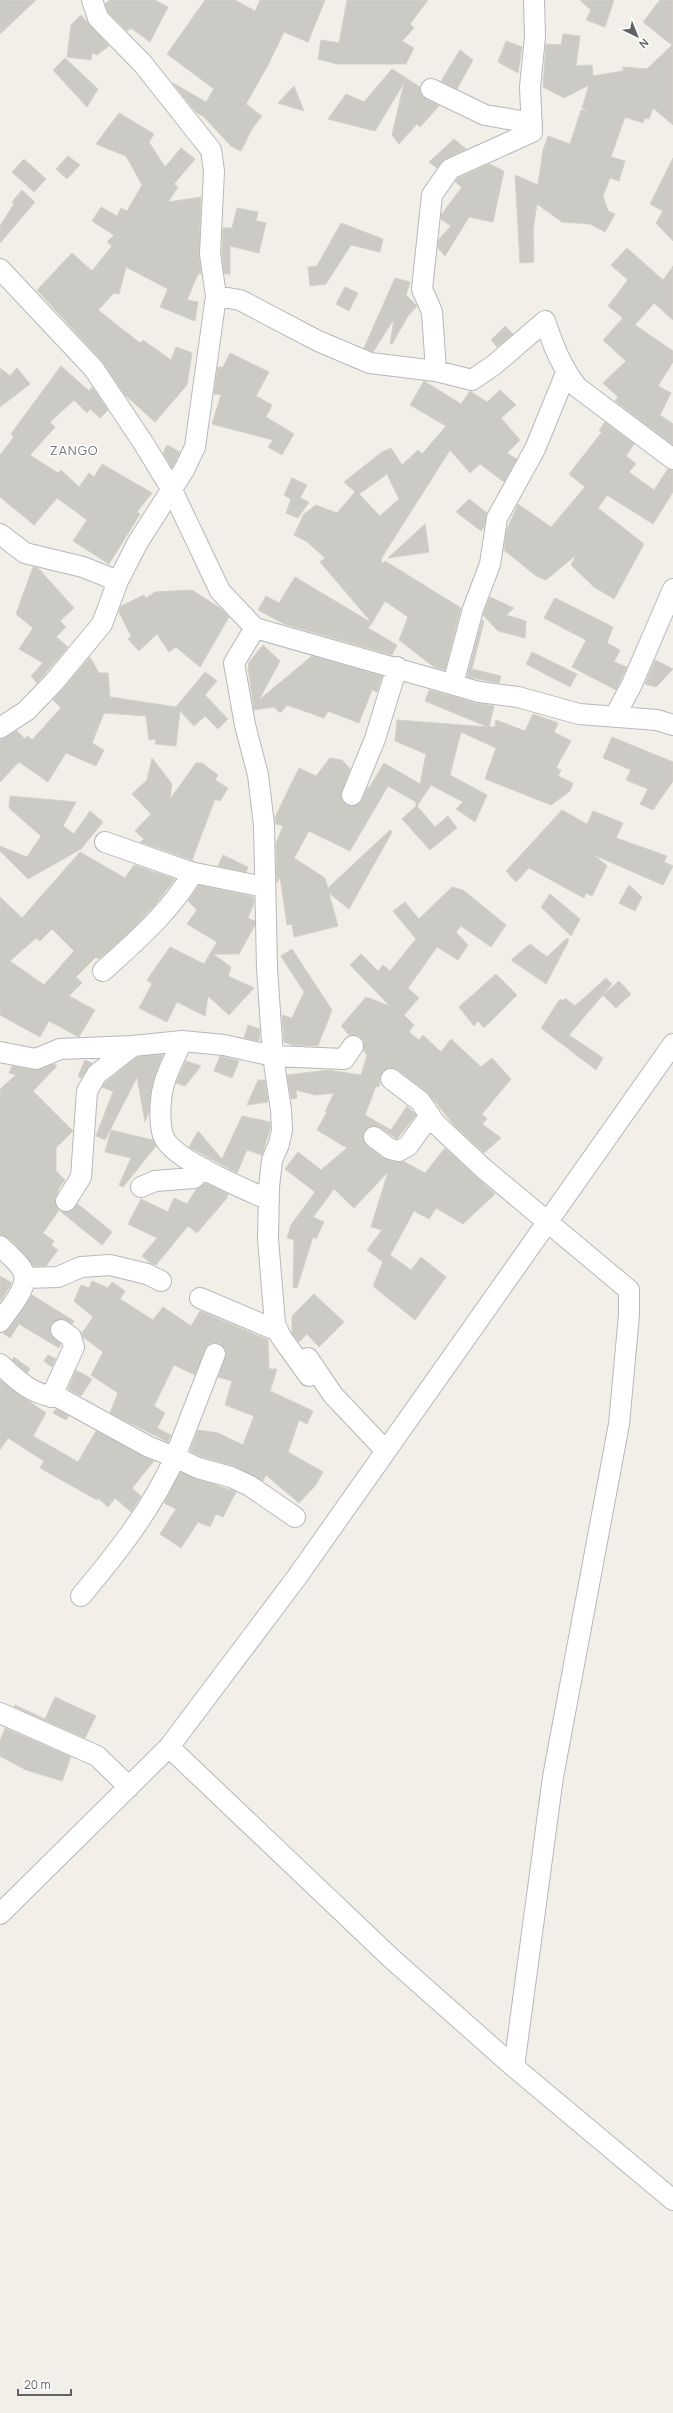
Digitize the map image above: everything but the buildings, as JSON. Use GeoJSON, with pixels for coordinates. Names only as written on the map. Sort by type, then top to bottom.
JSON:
{"type":"FeatureCollection","features":[{"type":"Feature","properties":{"kind":"street"},"geometry":{"type":"LineString","coordinates":[[0,728],[26,711],[102,624],[118,582],[138,542],[184,470],[195,447],[216,296],[210,254],[214,171],[211,150],[143,64],[98,18],[92,0]]}},
{"type":"Feature","properties":{"kind":"street"},"geometry":{"type":"LineString","coordinates":[[436,371],[432,312],[422,289],[432,195],[450,169],[532,132],[530,87],[535,37],[534,0]]}},
{"type":"Feature","properties":{"kind":"street"},"geometry":{"type":"LineString","coordinates":[[431,89],[485,115],[532,123]]}},
{"type":"Feature","properties":{"kind":"street"},"geometry":{"type":"LineString","coordinates":[[0,269],[94,370],[172,490],[220,591],[255,628],[397,667],[479,692],[518,697],[579,714],[657,720],[673,725]]}},
{"type":"Feature","properties":{"kind":"street"},"geometry":{"type":"LineString","coordinates":[[216,296],[240,300],[318,341],[370,363],[436,371],[472,380],[494,365],[545,321],[555,351],[566,373],[576,387],[673,459]]}},
{"type":"Feature","properties":{"kind":"street"},"geometry":{"type":"LineString","coordinates":[[453,684],[473,609],[490,564],[497,518],[535,449],[566,373]]}},
{"type":"Feature","properties":{"kind":"street"},"geometry":{"type":"LineString","coordinates":[[0,534],[26,553],[83,567],[118,582]]}},
{"type":"Feature","properties":{"kind":"street"},"geometry":{"type":"LineString","coordinates":[[615,716],[632,684],[673,589]]}},
{"type":"Feature","properties":{"kind":"street"},"geometry":{"type":"LineString","coordinates":[[255,628],[234,663],[245,725],[258,775],[264,825],[264,887],[273,1056],[282,1130],[279,1144],[272,1160],[268,1239],[275,1324],[278,1331],[309,1376]]}},
{"type":"Feature","properties":{"kind":"street"},"geometry":{"type":"LineString","coordinates":[[352,795],[375,739],[397,667]]}},
{"type":"Feature","properties":{"kind":"street"},"geometry":{"type":"LineString","coordinates":[[105,842],[193,873],[264,887]]}},
{"type":"Feature","properties":{"kind":"street"},"geometry":{"type":"LineString","coordinates":[[103,971],[163,916],[179,897],[193,873]]}},
{"type":"Feature","properties":{"kind":"street"},"geometry":{"type":"LineString","coordinates":[[182,1041],[165,1083],[161,1102],[163,1136],[174,1149],[203,1168],[269,1200]]}},
{"type":"Feature","properties":{"kind":"street"},"geometry":{"type":"LineString","coordinates":[[0,1052],[36,1059],[60,1049],[132,1046],[182,1041],[224,1045],[273,1056],[344,1059],[353,1046]]}},
{"type":"Feature","properties":{"kind":"street"},"geometry":{"type":"LineString","coordinates":[[0,1914],[169,1747],[297,1577],[673,1044]]}},
{"type":"Feature","properties":{"kind":"street"},"geometry":{"type":"LineString","coordinates":[[66,1201],[81,1177],[87,1091],[97,1074],[132,1046]]}},
{"type":"Feature","properties":{"kind":"street"},"geometry":{"type":"LineString","coordinates":[[391,1079],[420,1101],[435,1123],[483,1168],[629,1290],[629,1315],[619,1424],[553,1777],[514,2067]]}},
{"type":"Feature","properties":{"kind":"street"},"geometry":{"type":"LineString","coordinates":[[374,1138],[390,1149],[399,1151],[408,1146],[430,1115]]}},
{"type":"Feature","properties":{"kind":"street"},"geometry":{"type":"LineString","coordinates":[[141,1187],[155,1181],[194,1178],[203,1168]]}},
{"type":"Feature","properties":{"kind":"street"},"geometry":{"type":"LineString","coordinates":[[0,1246],[22,1269],[25,1278],[22,1289],[0,1322]]}},
{"type":"Feature","properties":{"kind":"street"},"geometry":{"type":"LineString","coordinates":[[25,1278],[58,1276],[81,1267],[110,1265],[147,1274],[161,1281]]}},
{"type":"Feature","properties":{"kind":"street"},"geometry":{"type":"LineString","coordinates":[[200,1298],[278,1331]]}},
{"type":"Feature","properties":{"kind":"street"},"geometry":{"type":"LineString","coordinates":[[51,1397],[74,1347],[71,1337],[61,1330]]}},
{"type":"Feature","properties":{"kind":"street"},"geometry":{"type":"LineString","coordinates":[[301,1348],[333,1395],[386,1451]]}},
{"type":"Feature","properties":{"kind":"street"},"geometry":{"type":"LineString","coordinates":[[81,1596],[140,1521],[167,1476],[215,1354]]}},
{"type":"Feature","properties":{"kind":"street"},"geometry":{"type":"LineString","coordinates":[[0,1364],[34,1392],[51,1397],[58,1397],[149,1447],[198,1468],[231,1477],[250,1486],[295,1517]]}},
{"type":"Feature","properties":{"kind":"street"},"geometry":{"type":"LineString","coordinates":[[0,1713],[96,1756],[107,1763],[129,1787]]}},
{"type":"Feature","properties":{"kind":"street"},"geometry":{"type":"LineString","coordinates":[[169,1747],[392,1958],[514,2067],[673,2200]]}},
{"type":"Feature","properties":{"kind":"district","name":"ZANGO"},"geometry":{"type":"Point","coordinates":[74,450]}}]}
